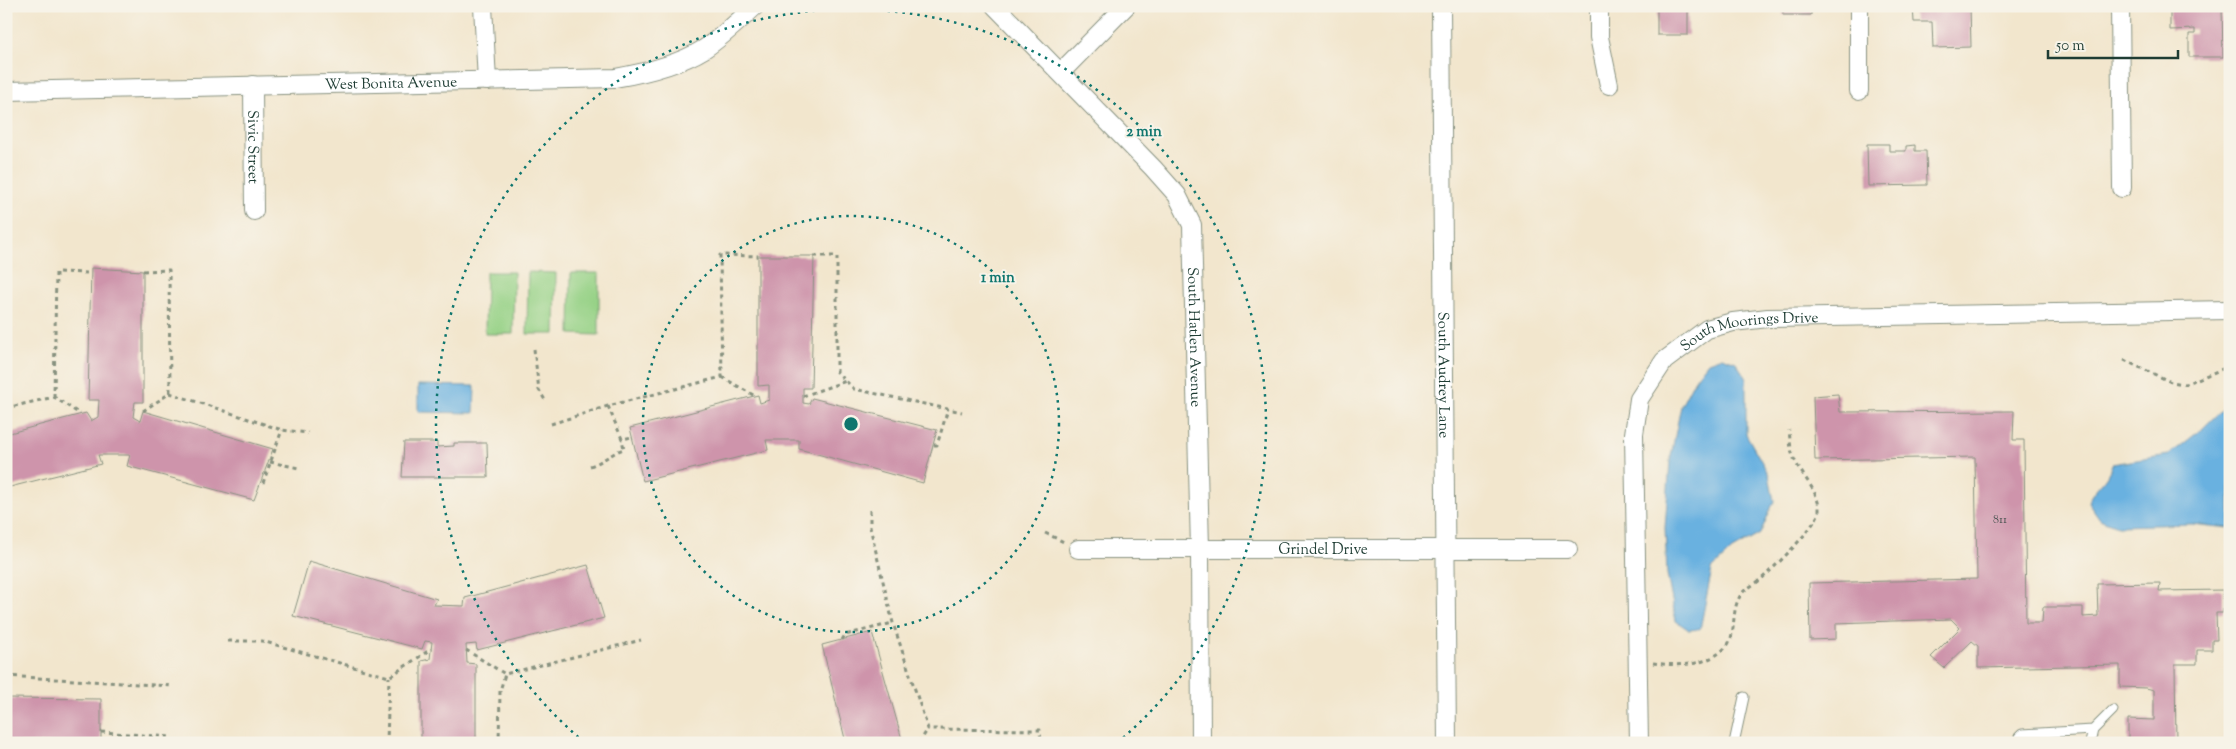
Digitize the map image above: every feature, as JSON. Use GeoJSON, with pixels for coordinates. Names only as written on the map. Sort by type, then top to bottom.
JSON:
{"type":"FeatureCollection","features":[{"type":"Feature","properties":{"kind":"street"},"geometry":{"type":"LineString","coordinates":[[483,6],[487,81]]}},
{"type":"Feature","properties":{"kind":"street","name":"West Bonita Avenue"},"geometry":{"type":"LineString","coordinates":[[6,91],[615,78],[641,74],[702,50],[731,29],[755,6]]}},
{"type":"Feature","properties":{"kind":"street","name":"South Hatlen Avenue"},"geometry":{"type":"LineString","coordinates":[[995,6],[1061,72],[1177,195],[1192,225],[1200,549],[1201,743]]}},
{"type":"Feature","properties":{"kind":"street"},"geometry":{"type":"LineString","coordinates":[[1061,72],[1126,6]]}},
{"type":"Feature","properties":{"kind":"street","name":"South Audrey Lane"},"geometry":{"type":"LineString","coordinates":[[1441,6],[1447,743]]}},
{"type":"Feature","properties":{"kind":"street"},"geometry":{"type":"LineString","coordinates":[[1599,6],[1600,37],[1609,85]]}},
{"type":"Feature","properties":{"kind":"street"},"geometry":{"type":"LineString","coordinates":[[1859,6],[1859,91]]}},
{"type":"Feature","properties":{"kind":"street"},"geometry":{"type":"LineString","coordinates":[[2120,6],[2122,188]]}},
{"type":"Feature","properties":{"kind":"street","name":"Sivic Street"},"geometry":{"type":"LineString","coordinates":[[254,85],[254,211]]}},
{"type":"Feature","properties":{"kind":"street","name":"South Moorings Drive"},"geometry":{"type":"LineString","coordinates":[[1639,743],[1634,481],[1635,426],[1639,399],[1664,361],[1691,339],[1707,329],[1733,322],[1768,318],[2230,310]]}},
{"type":"Feature","properties":{"kind":"street","name":"Grindel Drive"},"geometry":{"type":"LineString","coordinates":[[1078,549],[1568,549]]}},
{"type":"Feature","properties":{"kind":"lane"},"geometry":{"type":"LineString","coordinates":[[1734,743],[1744,697]]}},
{"type":"Feature","properties":{"kind":"lane"},"geometry":{"type":"LineString","coordinates":[[2090,743],[2093,730],[2113,710]]}},
{"type":"Feature","properties":{"kind":"lane"},"geometry":{"type":"LineString","coordinates":[[2018,743],[2019,737],[2022,734],[2093,730]]}},
{"type":"Feature","properties":{"kind":"path"},"geometry":{"type":"LineString","coordinates":[[722,377],[720,255],[758,256]]}},
{"type":"Feature","properties":{"kind":"path"},"geometry":{"type":"LineString","coordinates":[[814,256],[837,256],[837,372],[854,389],[962,412]]}},
{"type":"Feature","properties":{"kind":"path"},"geometry":{"type":"LineString","coordinates":[[143,271],[169,270],[170,393]]}},
{"type":"Feature","properties":{"kind":"path"},"geometry":{"type":"LineString","coordinates":[[54,397],[56,272],[91,273]]}},
{"type":"Feature","properties":{"kind":"path"},"geometry":{"type":"LineString","coordinates":[[534,349],[539,390],[545,400]]}},
{"type":"Feature","properties":{"kind":"path"},"geometry":{"type":"LineString","coordinates":[[2124,360],[2171,382],[2185,384],[2230,366]]}},
{"type":"Feature","properties":{"kind":"path"},"geometry":{"type":"LineString","coordinates":[[551,424],[608,406],[722,377],[755,396]]}},
{"type":"Feature","properties":{"kind":"path"},"geometry":{"type":"LineString","coordinates":[[802,396],[846,381]]}},
{"type":"Feature","properties":{"kind":"path"},"geometry":{"type":"LineString","coordinates":[[143,411],[170,393]]}},
{"type":"Feature","properties":{"kind":"path"},"geometry":{"type":"LineString","coordinates":[[170,393],[282,430],[308,433]]}},
{"type":"Feature","properties":{"kind":"path"},"geometry":{"type":"LineString","coordinates":[[6,408],[54,397],[80,414]]}},
{"type":"Feature","properties":{"kind":"path"},"geometry":{"type":"LineString","coordinates":[[590,466],[601,462],[612,453],[624,448],[608,406]]}},
{"type":"Feature","properties":{"kind":"path"},"geometry":{"type":"LineString","coordinates":[[934,445],[937,444],[948,409]]}},
{"type":"Feature","properties":{"kind":"path"},"geometry":{"type":"LineString","coordinates":[[263,483],[282,430]]}},
{"type":"Feature","properties":{"kind":"path"},"geometry":{"type":"LineString","coordinates":[[1651,663],[1678,666],[1703,662],[1727,647],[1732,631],[1735,604],[1744,591],[1776,565],[1815,522],[1819,512],[1817,499],[1792,454],[1789,430]]}},
{"type":"Feature","properties":{"kind":"path"},"geometry":{"type":"LineString","coordinates":[[622,439],[632,437]]}},
{"type":"Feature","properties":{"kind":"path"},"geometry":{"type":"LineString","coordinates":[[270,462],[299,468]]}},
{"type":"Feature","properties":{"kind":"path"},"geometry":{"type":"LineString","coordinates":[[870,510],[870,527],[892,623],[928,729]]}},
{"type":"Feature","properties":{"kind":"path"},"geometry":{"type":"LineString","coordinates":[[842,640],[845,635],[892,623]]}},
{"type":"Feature","properties":{"kind":"path"},"geometry":{"type":"LineString","coordinates":[[466,650],[505,674],[641,640]]}},
{"type":"Feature","properties":{"kind":"path"},"geometry":{"type":"LineString","coordinates":[[228,641],[262,641],[389,677],[431,649]]}},
{"type":"Feature","properties":{"kind":"path"},"geometry":{"type":"LineString","coordinates":[[499,743],[500,691],[505,674]]}},
{"type":"Feature","properties":{"kind":"path"},"geometry":{"type":"LineString","coordinates":[[6,676],[172,686]]}},
{"type":"Feature","properties":{"kind":"path"},"geometry":{"type":"LineString","coordinates":[[387,743],[389,677]]}},
{"type":"Feature","properties":{"kind":"path"},"geometry":{"type":"LineString","coordinates":[[919,743],[928,729]]}},
{"type":"Feature","properties":{"kind":"path"},"geometry":{"type":"LineString","coordinates":[[928,729],[1040,730],[1041,743]]}},
{"type":"Feature","properties":{"kind":"path"},"geometry":{"type":"LineString","coordinates":[[101,732],[171,737]]}},
{"type":"Feature","properties":{"kind":"green space"},"geometry":{"type":"Polygon","coordinates":[[[486,272],[514,272],[513,334],[485,334],[486,272]]]}},
{"type":"Feature","properties":{"kind":"green space"},"geometry":{"type":"Polygon","coordinates":[[[528,272],[556,273],[555,334],[527,334],[528,272]]]}},
{"type":"Feature","properties":{"kind":"green space"},"geometry":{"type":"Polygon","coordinates":[[[571,273],[599,273],[599,335],[570,334],[571,273]]]}},
{"type":"Feature","properties":{"kind":"water"},"geometry":{"type":"Polygon","coordinates":[[[1722,357],[1736,362],[1746,379],[1746,434],[1769,475],[1774,501],[1760,534],[1732,550],[1712,569],[1700,629],[1689,630],[1676,621],[1667,574],[1665,528],[1670,461],[1681,406],[1695,379],[1708,362],[1722,357]]]}},
{"type":"Feature","properties":{"kind":"water"},"geometry":{"type":"Polygon","coordinates":[[[418,385],[475,386],[474,413],[418,412],[418,385]]]}},
{"type":"Feature","properties":{"kind":"water"},"geometry":{"type":"Polygon","coordinates":[[[2230,402],[2230,528],[2191,524],[2117,526],[2100,519],[2088,502],[2094,491],[2107,476],[2112,464],[2169,455],[2202,429],[2230,402]]]}},
{"type":"Feature","properties":{"kind":"building"},"geometry":{"type":"Polygon","coordinates":[[[1657,6],[1688,6],[1688,35],[1657,35],[1657,6]]]}},
{"type":"Feature","properties":{"kind":"building"},"geometry":{"type":"Polygon","coordinates":[[[1783,6],[1811,6],[1811,15],[1783,15],[1783,6]]]}},
{"type":"Feature","properties":{"kind":"building"},"geometry":{"type":"Polygon","coordinates":[[[1913,6],[1970,6],[1971,47],[1933,48],[1932,22],[1914,22],[1913,6]]]}},
{"type":"Feature","properties":{"kind":"building"},"geometry":{"type":"Polygon","coordinates":[[[2222,7],[2223,57],[2189,57],[2189,34],[2195,34],[2195,29],[2170,30],[2170,8],[2222,7]]]}},
{"type":"Feature","properties":{"kind":"building"},"geometry":{"type":"Polygon","coordinates":[[[1867,144],[1889,144],[1889,151],[1906,151],[1906,146],[1915,145],[1915,151],[1926,151],[1927,185],[1868,186],[1867,144]]]}},
{"type":"Feature","properties":{"kind":"building"},"geometry":{"type":"Polygon","coordinates":[[[758,256],[814,256],[811,388],[803,388],[803,403],[809,404],[812,398],[937,430],[923,483],[799,449],[799,440],[766,440],[768,450],[643,481],[630,428],[758,395],[760,403],[769,400],[769,385],[758,386],[758,256]]]}},
{"type":"Feature","properties":{"kind":"building"},"geometry":{"type":"Polygon","coordinates":[[[91,268],[143,271],[143,402],[135,402],[133,417],[140,421],[143,411],[273,449],[254,500],[127,466],[130,455],[98,455],[101,464],[6,488],[6,434],[86,413],[91,421],[98,417],[99,400],[88,400],[91,268]]]}},
{"type":"Feature","properties":{"kind":"building"},"geometry":{"type":"Polygon","coordinates":[[[1838,394],[1840,412],[2014,411],[2013,440],[2024,440],[2026,623],[2042,623],[2043,607],[2083,607],[2083,617],[2098,616],[2097,584],[2160,583],[2159,591],[2223,590],[2223,613],[2216,613],[2217,640],[2212,640],[2212,650],[2197,650],[2197,664],[2175,664],[2176,743],[2128,743],[2128,719],[2154,720],[2154,690],[2120,687],[2120,665],[1978,668],[1978,646],[1972,641],[1944,668],[1931,657],[1960,628],[1951,619],[1836,623],[1836,639],[1810,640],[1809,583],[1977,579],[1975,457],[1815,460],[1813,396],[1838,394]]]}},
{"type":"Feature","properties":{"kind":"building"},"geometry":{"type":"Polygon","coordinates":[[[404,442],[437,442],[437,447],[454,446],[454,443],[487,443],[488,477],[402,477],[404,442]]]}},
{"type":"Feature","properties":{"kind":"building"},"geometry":{"type":"Polygon","coordinates":[[[309,561],[437,599],[434,605],[464,606],[465,598],[588,565],[604,618],[477,650],[476,644],[466,645],[467,663],[476,664],[476,743],[421,743],[421,661],[430,659],[432,642],[425,641],[422,649],[293,616],[309,561]]]}},
{"type":"Feature","properties":{"kind":"building"},"geometry":{"type":"Polygon","coordinates":[[[872,632],[903,743],[846,743],[822,645],[872,632]]]}},
{"type":"Feature","properties":{"kind":"building"},"geometry":{"type":"Polygon","coordinates":[[[6,698],[101,699],[101,743],[6,743],[6,698]]]}}]}
